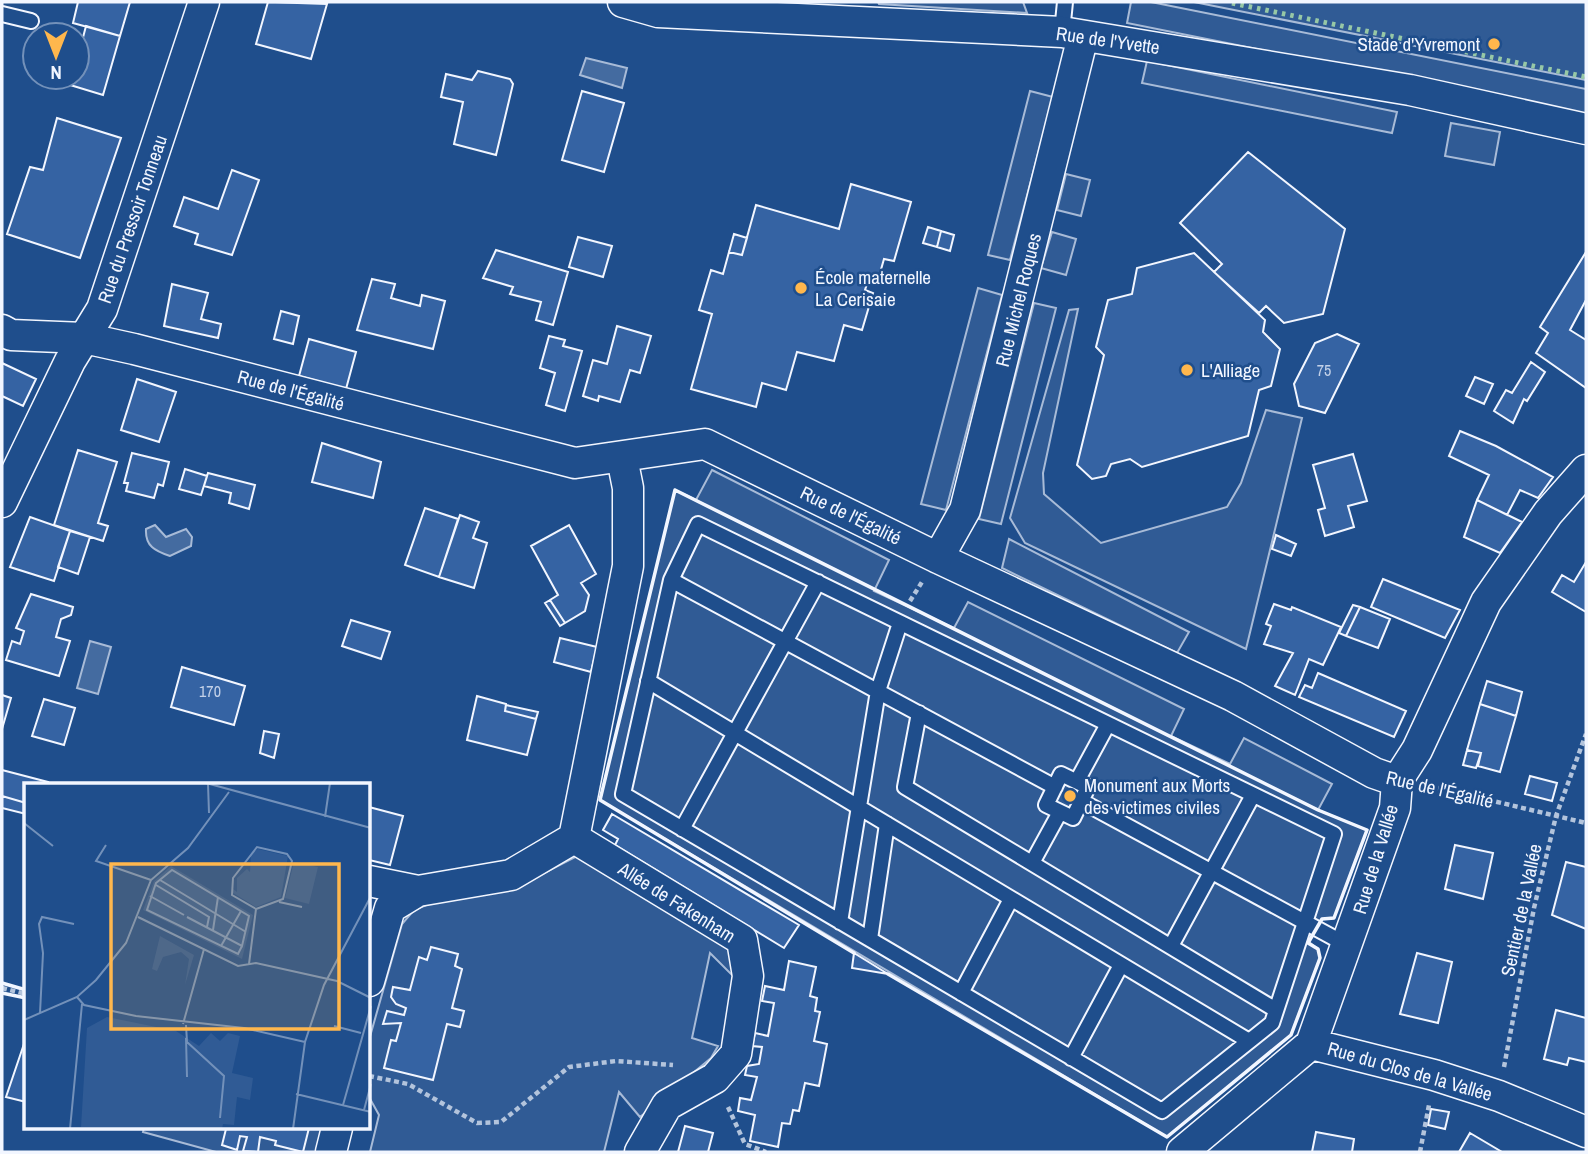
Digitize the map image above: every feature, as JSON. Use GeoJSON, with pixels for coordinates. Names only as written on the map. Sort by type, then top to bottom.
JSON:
{"type":"FeatureCollection","features":[{"type":"Feature","properties":{"kind":"street","name":"Rue du Pressoir Tonneau"},"geometry":{"type":"LineString","coordinates":[[2,502],[70,361],[102,309],[204,2]]}},
{"type":"Feature","properties":{"kind":"street","name":"Rue de l'Yvette"},"geometry":{"type":"LineString","coordinates":[[623,2],[658,12],[1073,34],[1410,90],[1586,129]]}},
{"type":"Feature","properties":{"kind":"street","name":"Rue Michel Roques"},"geometry":{"type":"LineString","coordinates":[[938,558],[965,510],[1073,34]]}},
{"type":"Feature","properties":{"kind":"street","name":"Rue de l'Égalité"},"geometry":{"type":"LineString","coordinates":[[2,330],[20,336],[84,338],[575,463],[705,444],[938,558],[1233,696],[1374,773],[1397,781]]}},
{"type":"Feature","properties":{"kind":"street"},"geometry":{"type":"LineString","coordinates":[[371,881],[418,891],[511,875],[574,838],[628,566],[628,488],[622,458]]}},
{"type":"Feature","properties":{"kind":"street","name":"Rue de la Vallée"},"geometry":{"type":"LineString","coordinates":[[1311,1044],[1395,808],[1397,781],[1417,750],[1486,602],[1548,513],[1586,470]]}},
{"type":"Feature","properties":{"kind":"street","name":"Allée de Fakenham"},"geometry":{"type":"LineString","coordinates":[[574,838],[741,940],[748,976],[736,1054],[716,1078],[667,1105],[640,1152]]}},
{"type":"Feature","properties":{"kind":"street"},"geometry":{"type":"LineString","coordinates":[[371,974],[390,908],[418,891]]}},
{"type":"Feature","properties":{"kind":"street"},"geometry":{"type":"LineString","coordinates":[[1182,1152],[1311,1044]]}},
{"type":"Feature","properties":{"kind":"street","name":"Rue du Clos de la Vallée"},"geometry":{"type":"LineString","coordinates":[[1311,1044],[1434,1075],[1499,1096],[1586,1132]]}},
{"type":"Feature","properties":{"kind":"street"},"geometry":{"type":"LineString","coordinates":[[331,1152],[336,1130]]}},
{"type":"Feature","properties":{"kind":"lane"},"geometry":{"type":"LineString","coordinates":[[1065,2],[1073,34]]}},
{"type":"Feature","properties":{"kind":"lane"},"geometry":{"type":"LineString","coordinates":[[2,14],[31,21]]}},
{"type":"Feature","properties":{"kind":"lane"},"geometry":{"type":"LineString","coordinates":[[698,524],[818,582],[1334,834],[1272,1023],[1162,1111],[623,794],[671,580],[698,524]]}},
{"type":"Feature","properties":{"kind":"lane"},"geometry":{"type":"LineString","coordinates":[[671,580],[1055,787]]}},
{"type":"Feature","properties":{"kind":"lane"},"geometry":{"type":"LineString","coordinates":[[682,829],[818,582]]}},
{"type":"Feature","properties":{"kind":"lane"},"geometry":{"type":"LineString","coordinates":[[840,922],[878,691],[900,623]]}},
{"type":"Feature","properties":{"kind":"lane"},"geometry":{"type":"LineString","coordinates":[[648,681],[1249,1041]]}},
{"type":"Feature","properties":{"kind":"lane"},"geometry":{"type":"LineString","coordinates":[[919,713],[905,787],[1276,1010]]}},
{"type":"Feature","properties":{"kind":"lane"},"geometry":{"type":"LineString","coordinates":[[1077,781],[1108,724]]}},
{"type":"Feature","properties":{"kind":"lane"},"geometry":{"type":"LineString","coordinates":[[1061,774],[1077,781],[1088,787],[1073,818],[1046,805],[1061,774]]}},
{"type":"Feature","properties":{"kind":"lane"},"geometry":{"type":"LineString","coordinates":[[1171,946],[1253,795]]}},
{"type":"Feature","properties":{"kind":"lane"},"geometry":{"type":"LineString","coordinates":[[1081,801],[1347,945]]}},
{"type":"Feature","properties":{"kind":"lane"},"geometry":{"type":"LineString","coordinates":[[1032,863],[1060,812]]}},
{"type":"Feature","properties":{"kind":"lane"},"geometry":{"type":"LineString","coordinates":[[870,939],[887,824]]}},
{"type":"Feature","properties":{"kind":"lane"},"geometry":{"type":"LineString","coordinates":[[961,993],[1012,899]]}},
{"type":"Feature","properties":{"kind":"lane"},"geometry":{"type":"LineString","coordinates":[[1071,1058],[1121,965]]}},
{"type":"Feature","properties":{"kind":"path"},"geometry":{"type":"LineString","coordinates":[[900,623],[906,606],[938,558]]}},
{"type":"Feature","properties":{"kind":"path","name":"Sentier de la Vallée"},"geometry":{"type":"LineString","coordinates":[[1499,1096],[1534,908],[1556,816],[1586,734]]}},
{"type":"Feature","properties":{"kind":"path","name":"Rue de l'Égalité"},"geometry":{"type":"LineString","coordinates":[[1397,781],[1586,823]]}},
{"type":"Feature","properties":{"kind":"path"},"geometry":{"type":"LineString","coordinates":[[2,988],[24,994]]}},
{"type":"Feature","properties":{"kind":"path"},"geometry":{"type":"LineString","coordinates":[[371,1076],[408,1084],[477,1123],[501,1122],[569,1067],[616,1061],[671,1065],[716,1078],[745,1144],[766,1152]]}},
{"type":"Feature","properties":{"kind":"path"},"geometry":{"type":"LineString","coordinates":[[1420,1152],[1434,1075]]}},
{"type":"Feature","properties":{"kind":"shaded area"},"geometry":{"type":"Polygon","coordinates":[[[878,2],[1023,2],[1027,13],[879,4],[878,2]]]}},
{"type":"Feature","properties":{"kind":"shaded area"},"geometry":{"type":"Polygon","coordinates":[[[1131,2],[1151,2],[1586,89],[1586,115],[1127,23],[1131,2]]]}},
{"type":"Feature","properties":{"kind":"shaded area","name":"Stade d'Yvremont"},"geometry":{"type":"Polygon","coordinates":[[[1194,2],[1586,2],[1586,80],[1219,7],[1194,2]]]}},
{"type":"Feature","properties":{"kind":"shaded area"},"geometry":{"type":"Polygon","coordinates":[[[586,58],[627,68],[622,88],[580,75],[586,58]]]}},
{"type":"Feature","properties":{"kind":"shaded area"},"geometry":{"type":"Polygon","coordinates":[[[1147,61],[1397,112],[1392,133],[1142,83],[1147,61]]]}},
{"type":"Feature","properties":{"kind":"shaded area"},"geometry":{"type":"Polygon","coordinates":[[[1030,91],[1053,97],[1010,260],[988,255],[1030,91]]]}},
{"type":"Feature","properties":{"kind":"shaded area"},"geometry":{"type":"Polygon","coordinates":[[[1451,123],[1500,132],[1494,165],[1445,156],[1451,123]]]}},
{"type":"Feature","properties":{"kind":"shaded area"},"geometry":{"type":"Polygon","coordinates":[[[1066,174],[1090,180],[1081,216],[1057,210],[1066,174]]]}},
{"type":"Feature","properties":{"kind":"shaded area"},"geometry":{"type":"Polygon","coordinates":[[[1052,232],[1076,239],[1066,275],[1041,268],[1052,232]]]}},
{"type":"Feature","properties":{"kind":"shaded area"},"geometry":{"type":"Polygon","coordinates":[[[978,288],[1002,295],[946,510],[921,504],[978,288]]]}},
{"type":"Feature","properties":{"kind":"shaded area"},"geometry":{"type":"Polygon","coordinates":[[[1034,303],[1056,308],[1001,524],[979,519],[1034,303]]]}},
{"type":"Feature","properties":{"kind":"shaded area"},"geometry":{"type":"Polygon","coordinates":[[[1078,309],[1043,473],[1044,494],[1101,543],[1227,507],[1241,483],[1266,410],[1302,418],[1246,649],[1025,543],[1010,518],[1069,310],[1078,309]]]}},
{"type":"Feature","properties":{"kind":"shaded area"},"geometry":{"type":"Polygon","coordinates":[[[712,470],[889,560],[874,591],[954,628],[968,602],[1184,709],[1171,736],[1230,764],[1244,738],[1332,784],[1318,810],[1367,830],[1334,918],[1322,919],[1309,942],[1318,949],[1320,958],[1291,1035],[1167,1137],[600,800],[675,490],[696,500],[712,470]]]}},
{"type":"Feature","properties":{"kind":"shaded area"},"geometry":{"type":"Polygon","coordinates":[[[155,525],[166,537],[186,529],[192,537],[191,546],[170,556],[156,550],[149,544],[146,535],[146,529],[155,525]]]}},
{"type":"Feature","properties":{"kind":"shaded area"},"geometry":{"type":"Polygon","coordinates":[[[1009,539],[1189,632],[1177,653],[1002,568],[1009,539]]]}},
{"type":"Feature","properties":{"kind":"shaded area"},"geometry":{"type":"Polygon","coordinates":[[[90,641],[111,647],[98,694],[77,688],[90,641]]]}},
{"type":"Feature","properties":{"kind":"shaded area"},"geometry":{"type":"Polygon","coordinates":[[[579,855],[734,948],[736,979],[710,953],[692,1038],[718,1046],[711,1058],[640,1117],[619,1092],[604,1152],[370,1152],[379,1115],[371,1101],[371,1033],[402,924],[414,910],[429,904],[517,887],[579,855]]]}},
{"type":"Feature","properties":{"kind":"shaded area"},"geometry":{"type":"Polygon","coordinates":[[[324,1130],[318,1152],[216,1152],[143,1132],[324,1130]]]}},
{"type":"Feature","properties":{"kind":"building"},"geometry":{"type":"Polygon","coordinates":[[[78,2],[130,2],[120,36],[91,28],[91,21],[73,21],[78,2]]]}},
{"type":"Feature","properties":{"kind":"building"},"geometry":{"type":"Polygon","coordinates":[[[268,2],[327,4],[311,59],[256,44],[268,2]]]}},
{"type":"Feature","properties":{"kind":"building"},"geometry":{"type":"Polygon","coordinates":[[[91,27],[120,36],[103,95],[90,91],[91,27]]]}},
{"type":"Feature","properties":{"kind":"building"},"geometry":{"type":"Polygon","coordinates":[[[478,71],[510,79],[513,84],[496,155],[454,144],[463,102],[441,97],[446,74],[472,80],[478,71]]]}},
{"type":"Feature","properties":{"kind":"building"},"geometry":{"type":"Polygon","coordinates":[[[582,91],[624,103],[604,172],[562,160],[582,91]]]}},
{"type":"Feature","properties":{"kind":"building"},"geometry":{"type":"Polygon","coordinates":[[[57,118],[121,138],[80,258],[7,234],[30,167],[43,170],[57,118]]]}},
{"type":"Feature","properties":{"kind":"building"},"geometry":{"type":"Polygon","coordinates":[[[1248,152],[1345,229],[1323,314],[1284,323],[1266,306],[1259,313],[1214,272],[1222,264],[1180,223],[1248,152]]]}},
{"type":"Feature","properties":{"kind":"building"},"geometry":{"type":"Polygon","coordinates":[[[232,170],[259,180],[232,255],[195,244],[198,234],[174,226],[184,197],[218,209],[232,170]]]}},
{"type":"Feature","properties":{"kind":"building"},"geometry":{"type":"Polygon","coordinates":[[[851,184],[911,202],[894,261],[884,259],[878,280],[869,278],[865,290],[873,293],[862,330],[844,325],[834,361],[797,352],[786,390],[762,383],[756,407],[691,389],[712,314],[699,310],[711,270],[723,274],[729,252],[742,255],[756,205],[839,229],[851,184]]]}},
{"type":"Feature","properties":{"kind":"building"},"geometry":{"type":"Polygon","coordinates":[[[928,227],[941,231],[937,247],[923,243],[928,227]]]}},
{"type":"Feature","properties":{"kind":"building"},"geometry":{"type":"Polygon","coordinates":[[[941,231],[954,235],[950,251],[937,247],[941,231]]]}},
{"type":"Feature","properties":{"kind":"building"},"geometry":{"type":"Polygon","coordinates":[[[734,234],[747,238],[742,255],[729,252],[734,234]]]}},
{"type":"Feature","properties":{"kind":"building"},"geometry":{"type":"Polygon","coordinates":[[[578,237],[612,246],[603,277],[569,267],[578,237]]]}},
{"type":"Feature","properties":{"kind":"building"},"geometry":{"type":"Polygon","coordinates":[[[496,250],[568,272],[553,325],[536,320],[541,302],[510,294],[513,287],[483,278],[496,250]]]}},
{"type":"Feature","properties":{"kind":"building"},"geometry":{"type":"Polygon","coordinates":[[[1586,252],[1586,300],[1570,330],[1586,340],[1586,388],[1536,353],[1548,333],[1540,327],[1586,252]]]}},
{"type":"Feature","properties":{"kind":"building","name":"L'Alliage"},"geometry":{"type":"Polygon","coordinates":[[[1194,253],[1265,320],[1263,332],[1280,349],[1271,386],[1259,390],[1248,436],[1142,467],[1130,459],[1111,464],[1106,476],[1092,479],[1077,465],[1104,355],[1096,347],[1108,300],[1132,294],[1137,268],[1194,253]]]}},
{"type":"Feature","properties":{"kind":"building"},"geometry":{"type":"Polygon","coordinates":[[[372,279],[395,284],[391,298],[420,306],[422,295],[445,301],[433,349],[357,330],[372,279]]]}},
{"type":"Feature","properties":{"kind":"building"},"geometry":{"type":"Polygon","coordinates":[[[172,284],[208,293],[201,319],[221,324],[218,338],[164,326],[172,284]]]}},
{"type":"Feature","properties":{"kind":"building"},"geometry":{"type":"Polygon","coordinates":[[[281,311],[299,316],[293,344],[274,339],[281,311]]]}},
{"type":"Feature","properties":{"kind":"building"},"geometry":{"type":"Polygon","coordinates":[[[617,326],[651,336],[640,373],[630,370],[620,402],[599,396],[598,401],[583,396],[593,360],[607,364],[617,326]]]}},
{"type":"Feature","properties":{"kind":"building","name":"L'Alliage"},"geometry":{"type":"Polygon","coordinates":[[[1337,334],[1359,344],[1325,413],[1299,406],[1294,384],[1315,343],[1337,334]]]}},
{"type":"Feature","properties":{"kind":"building"},"geometry":{"type":"Polygon","coordinates":[[[549,336],[565,340],[563,346],[582,351],[565,411],[546,405],[555,373],[540,368],[549,336]]]}},
{"type":"Feature","properties":{"kind":"building"},"geometry":{"type":"Polygon","coordinates":[[[309,339],[356,352],[346,389],[299,376],[309,339]]]}},
{"type":"Feature","properties":{"kind":"building"},"geometry":{"type":"Polygon","coordinates":[[[1531,362],[1545,372],[1527,401],[1524,399],[1513,423],[1494,411],[1506,390],[1512,393],[1531,362]]]}},
{"type":"Feature","properties":{"kind":"building"},"geometry":{"type":"Polygon","coordinates":[[[2,363],[36,379],[23,406],[2,396],[2,363]]]}},
{"type":"Feature","properties":{"kind":"building"},"geometry":{"type":"Polygon","coordinates":[[[1475,377],[1493,384],[1484,404],[1466,396],[1475,377]]]}},
{"type":"Feature","properties":{"kind":"building"},"geometry":{"type":"Polygon","coordinates":[[[137,379],[176,392],[159,442],[121,430],[137,379]]]}},
{"type":"Feature","properties":{"kind":"building"},"geometry":{"type":"Polygon","coordinates":[[[1460,431],[1496,446],[1553,477],[1538,498],[1520,490],[1507,515],[1477,500],[1489,475],[1449,456],[1460,431]]]}},
{"type":"Feature","properties":{"kind":"building"},"geometry":{"type":"Polygon","coordinates":[[[322,443],[381,462],[373,498],[312,482],[322,443]]]}},
{"type":"Feature","properties":{"kind":"building"},"geometry":{"type":"Polygon","coordinates":[[[78,450],[117,462],[98,523],[108,526],[103,541],[54,525],[78,450]]]}},
{"type":"Feature","properties":{"kind":"building"},"geometry":{"type":"Polygon","coordinates":[[[132,453],[169,462],[163,486],[158,484],[154,498],[126,491],[128,483],[124,483],[132,453]]]}},
{"type":"Feature","properties":{"kind":"building"},"geometry":{"type":"Polygon","coordinates":[[[1353,454],[1367,501],[1348,506],[1354,527],[1325,536],[1318,510],[1325,508],[1313,465],[1353,454]]]}},
{"type":"Feature","properties":{"kind":"building"},"geometry":{"type":"Polygon","coordinates":[[[185,469],[207,476],[201,495],[179,489],[185,469]]]}},
{"type":"Feature","properties":{"kind":"building"},"geometry":{"type":"Polygon","coordinates":[[[208,473],[255,485],[249,509],[229,503],[231,493],[204,486],[208,473]]]}},
{"type":"Feature","properties":{"kind":"building"},"geometry":{"type":"Polygon","coordinates":[[[1477,500],[1522,522],[1500,553],[1464,537],[1477,500]]]}},
{"type":"Feature","properties":{"kind":"building"},"geometry":{"type":"Polygon","coordinates":[[[425,508],[458,519],[439,577],[405,565],[425,508]]]}},
{"type":"Feature","properties":{"kind":"building"},"geometry":{"type":"Polygon","coordinates":[[[460,515],[479,522],[473,538],[487,543],[474,588],[439,577],[460,515]]]}},
{"type":"Feature","properties":{"kind":"building"},"geometry":{"type":"Polygon","coordinates":[[[30,517],[70,531],[54,581],[10,567],[30,517]]]}},
{"type":"Feature","properties":{"kind":"building"},"geometry":{"type":"Polygon","coordinates":[[[569,525],[596,574],[581,583],[589,595],[585,611],[565,623],[550,600],[558,595],[531,546],[569,525]]]}},
{"type":"Feature","properties":{"kind":"building"},"geometry":{"type":"Polygon","coordinates":[[[70,531],[90,537],[78,574],[58,567],[70,531]]]}},
{"type":"Feature","properties":{"kind":"building"},"geometry":{"type":"Polygon","coordinates":[[[1276,535],[1296,544],[1291,556],[1272,549],[1276,535]]]}},
{"type":"Feature","properties":{"kind":"building"},"geometry":{"type":"Polygon","coordinates":[[[1586,562],[1586,612],[1552,592],[1562,575],[1574,582],[1586,562]]]}},
{"type":"Feature","properties":{"kind":"building"},"geometry":{"type":"Polygon","coordinates":[[[1383,579],[1460,610],[1445,638],[1371,607],[1383,579]]]}},
{"type":"Feature","properties":{"kind":"building"},"geometry":{"type":"Polygon","coordinates":[[[31,594],[73,607],[71,615],[61,619],[56,637],[70,641],[59,676],[6,660],[12,641],[20,644],[24,631],[16,628],[31,594]]]}},
{"type":"Feature","properties":{"kind":"building"},"geometry":{"type":"Polygon","coordinates":[[[550,600],[565,623],[560,626],[545,603],[550,600]]]}},
{"type":"Feature","properties":{"kind":"building"},"geometry":{"type":"Polygon","coordinates":[[[1274,604],[1291,610],[1292,607],[1341,627],[1323,665],[1309,659],[1295,695],[1275,686],[1293,653],[1264,644],[1271,626],[1266,624],[1274,604]]]}},
{"type":"Feature","properties":{"kind":"building"},"geometry":{"type":"Polygon","coordinates":[[[1353,605],[1360,607],[1346,636],[1339,633],[1353,605]]]}},
{"type":"Feature","properties":{"kind":"building"},"geometry":{"type":"Polygon","coordinates":[[[1360,607],[1390,619],[1378,648],[1346,636],[1360,607]]]}},
{"type":"Feature","properties":{"kind":"building"},"geometry":{"type":"Polygon","coordinates":[[[351,620],[390,632],[381,659],[342,646],[351,620]]]}},
{"type":"Feature","properties":{"kind":"building"},"geometry":{"type":"Polygon","coordinates":[[[560,638],[597,647],[591,672],[554,662],[560,638]]]}},
{"type":"Feature","properties":{"kind":"building"},"geometry":{"type":"Polygon","coordinates":[[[182,667],[245,686],[234,725],[171,707],[182,667]]]}},
{"type":"Feature","properties":{"kind":"building"},"geometry":{"type":"Polygon","coordinates":[[[1318,673],[1406,711],[1394,737],[1299,697],[1305,685],[1312,688],[1318,673]]]}},
{"type":"Feature","properties":{"kind":"building"},"geometry":{"type":"Polygon","coordinates":[[[1487,681],[1522,692],[1516,716],[1480,704],[1487,681]]]}},
{"type":"Feature","properties":{"kind":"building"},"geometry":{"type":"Polygon","coordinates":[[[2,695],[11,698],[2,729],[2,695]]]}},
{"type":"Feature","properties":{"kind":"building"},"geometry":{"type":"Polygon","coordinates":[[[477,696],[506,704],[505,711],[536,719],[527,755],[467,740],[477,696]]]}},
{"type":"Feature","properties":{"kind":"building"},"geometry":{"type":"Polygon","coordinates":[[[44,699],[75,708],[64,745],[32,736],[44,699]]]}},
{"type":"Feature","properties":{"kind":"building"},"geometry":{"type":"Polygon","coordinates":[[[1480,704],[1516,716],[1500,772],[1478,766],[1481,753],[1467,750],[1480,704]]]}},
{"type":"Feature","properties":{"kind":"building"},"geometry":{"type":"Polygon","coordinates":[[[506,705],[538,712],[536,719],[505,711],[506,705]]]}},
{"type":"Feature","properties":{"kind":"building"},"geometry":{"type":"Polygon","coordinates":[[[264,731],[279,734],[274,758],[260,753],[264,731]]]}},
{"type":"Feature","properties":{"kind":"building"},"geometry":{"type":"Polygon","coordinates":[[[1467,750],[1481,753],[1476,768],[1463,765],[1467,750]]]}},
{"type":"Feature","properties":{"kind":"building"},"geometry":{"type":"Polygon","coordinates":[[[2,770],[48,782],[24,783],[24,802],[2,796],[2,770]]]}},
{"type":"Feature","properties":{"kind":"building"},"geometry":{"type":"Polygon","coordinates":[[[1530,776],[1557,783],[1552,801],[1525,794],[1530,776]]]}},
{"type":"Feature","properties":{"kind":"building"},"geometry":{"type":"Polygon","coordinates":[[[2,796],[24,802],[24,814],[2,808],[2,796]]]}},
{"type":"Feature","properties":{"kind":"building"},"geometry":{"type":"Polygon","coordinates":[[[371,808],[403,816],[390,865],[371,860],[371,808]]]}},
{"type":"Feature","properties":{"kind":"building"},"geometry":{"type":"Polygon","coordinates":[[[612,814],[799,925],[784,948],[615,845],[618,839],[603,830],[612,814]]]}},
{"type":"Feature","properties":{"kind":"building"},"geometry":{"type":"Polygon","coordinates":[[[1455,845],[1493,853],[1483,899],[1445,889],[1455,845]]]}},
{"type":"Feature","properties":{"kind":"building"},"geometry":{"type":"Polygon","coordinates":[[[1566,862],[1586,867],[1586,929],[1552,915],[1566,862]]]}},
{"type":"Feature","properties":{"kind":"building"},"geometry":{"type":"Polygon","coordinates":[[[431,947],[458,954],[455,966],[462,969],[452,1008],[464,1011],[460,1027],[447,1024],[433,1080],[384,1068],[391,1040],[396,1041],[401,1023],[383,1024],[387,1011],[404,1015],[406,1008],[396,1004],[391,997],[393,987],[410,990],[419,957],[427,960],[431,947]]]}},
{"type":"Feature","properties":{"kind":"building"},"geometry":{"type":"Polygon","coordinates":[[[854,953],[888,974],[852,968],[854,953]]]}},
{"type":"Feature","properties":{"kind":"building"},"geometry":{"type":"Polygon","coordinates":[[[1417,953],[1452,962],[1438,1023],[1400,1014],[1417,953]]]}},
{"type":"Feature","properties":{"kind":"building"},"geometry":{"type":"Polygon","coordinates":[[[789,961],[816,967],[810,996],[817,998],[815,1011],[820,1012],[814,1041],[827,1044],[819,1086],[805,1083],[799,1111],[793,1110],[790,1124],[782,1123],[778,1147],[750,1141],[755,1115],[738,1111],[740,1098],[751,1100],[757,1077],[745,1075],[747,1066],[759,1064],[762,1047],[752,1046],[755,1033],[768,1036],[774,1003],[762,1001],[765,986],[784,990],[789,961]]]}},
{"type":"Feature","properties":{"kind":"building"},"geometry":{"type":"Polygon","coordinates":[[[1556,1010],[1586,1018],[1586,1062],[1569,1058],[1567,1065],[1544,1059],[1556,1010]]]}},
{"type":"Feature","properties":{"kind":"building"},"geometry":{"type":"Polygon","coordinates":[[[24,1044],[24,1102],[6,1097],[24,1044]]]}},
{"type":"Feature","properties":{"kind":"building"},"geometry":{"type":"Polygon","coordinates":[[[1431,1109],[1449,1112],[1445,1129],[1428,1125],[1431,1109]]]}},
{"type":"Feature","properties":{"kind":"building"},"geometry":{"type":"Polygon","coordinates":[[[685,1126],[713,1133],[708,1152],[678,1152],[685,1126]]]}},
{"type":"Feature","properties":{"kind":"building"},"geometry":{"type":"Polygon","coordinates":[[[226,1130],[308,1130],[303,1152],[275,1145],[276,1141],[260,1137],[258,1152],[243,1151],[247,1137],[240,1136],[237,1150],[222,1145],[226,1130]]]}},
{"type":"Feature","properties":{"kind":"building"},"geometry":{"type":"Polygon","coordinates":[[[1316,1132],[1354,1139],[1352,1152],[1312,1152],[1316,1132]]]}},
{"type":"Feature","properties":{"kind":"building"},"geometry":{"type":"Polygon","coordinates":[[[1470,1133],[1502,1152],[1459,1152],[1470,1133]]]}},
{"type":"Feature","properties":{"kind":"hedge"},"geometry":{"type":"LineString","coordinates":[[1232,3],[1586,77]]}},
{"type":"Feature","properties":{"kind":"wall"},"geometry":{"type":"LineString","coordinates":[[854,953],[600,800],[675,490],[1318,810],[1367,830],[1334,918],[1322,919],[1308,943],[1318,949],[1320,958],[1291,1035],[1167,1137],[888,974]]}},
{"type":"Feature","properties":{"kind":"wall"},"geometry":{"type":"LineString","coordinates":[[2,983],[24,989]]}},
{"type":"Feature","properties":{"kind":"wall"},"geometry":{"type":"LineString","coordinates":[[2,993],[24,998]]}},
{"type":"Feature","properties":{"kind":"place","name":"Stade d'Yvremont"},"geometry":{"type":"Point","coordinates":[1494,44]}},
{"type":"Feature","properties":{"kind":"place","name":"École maternelle La Cerisaie"},"geometry":{"type":"Point","coordinates":[801,288]}},
{"type":"Feature","properties":{"kind":"place","name":"L'Alliage"},"geometry":{"type":"Point","coordinates":[1187,370]}},
{"type":"Feature","properties":{"kind":"place","name":"Monument aux Morts des victimes civiles"},"geometry":{"type":"Point","coordinates":[1070,796]}}]}
